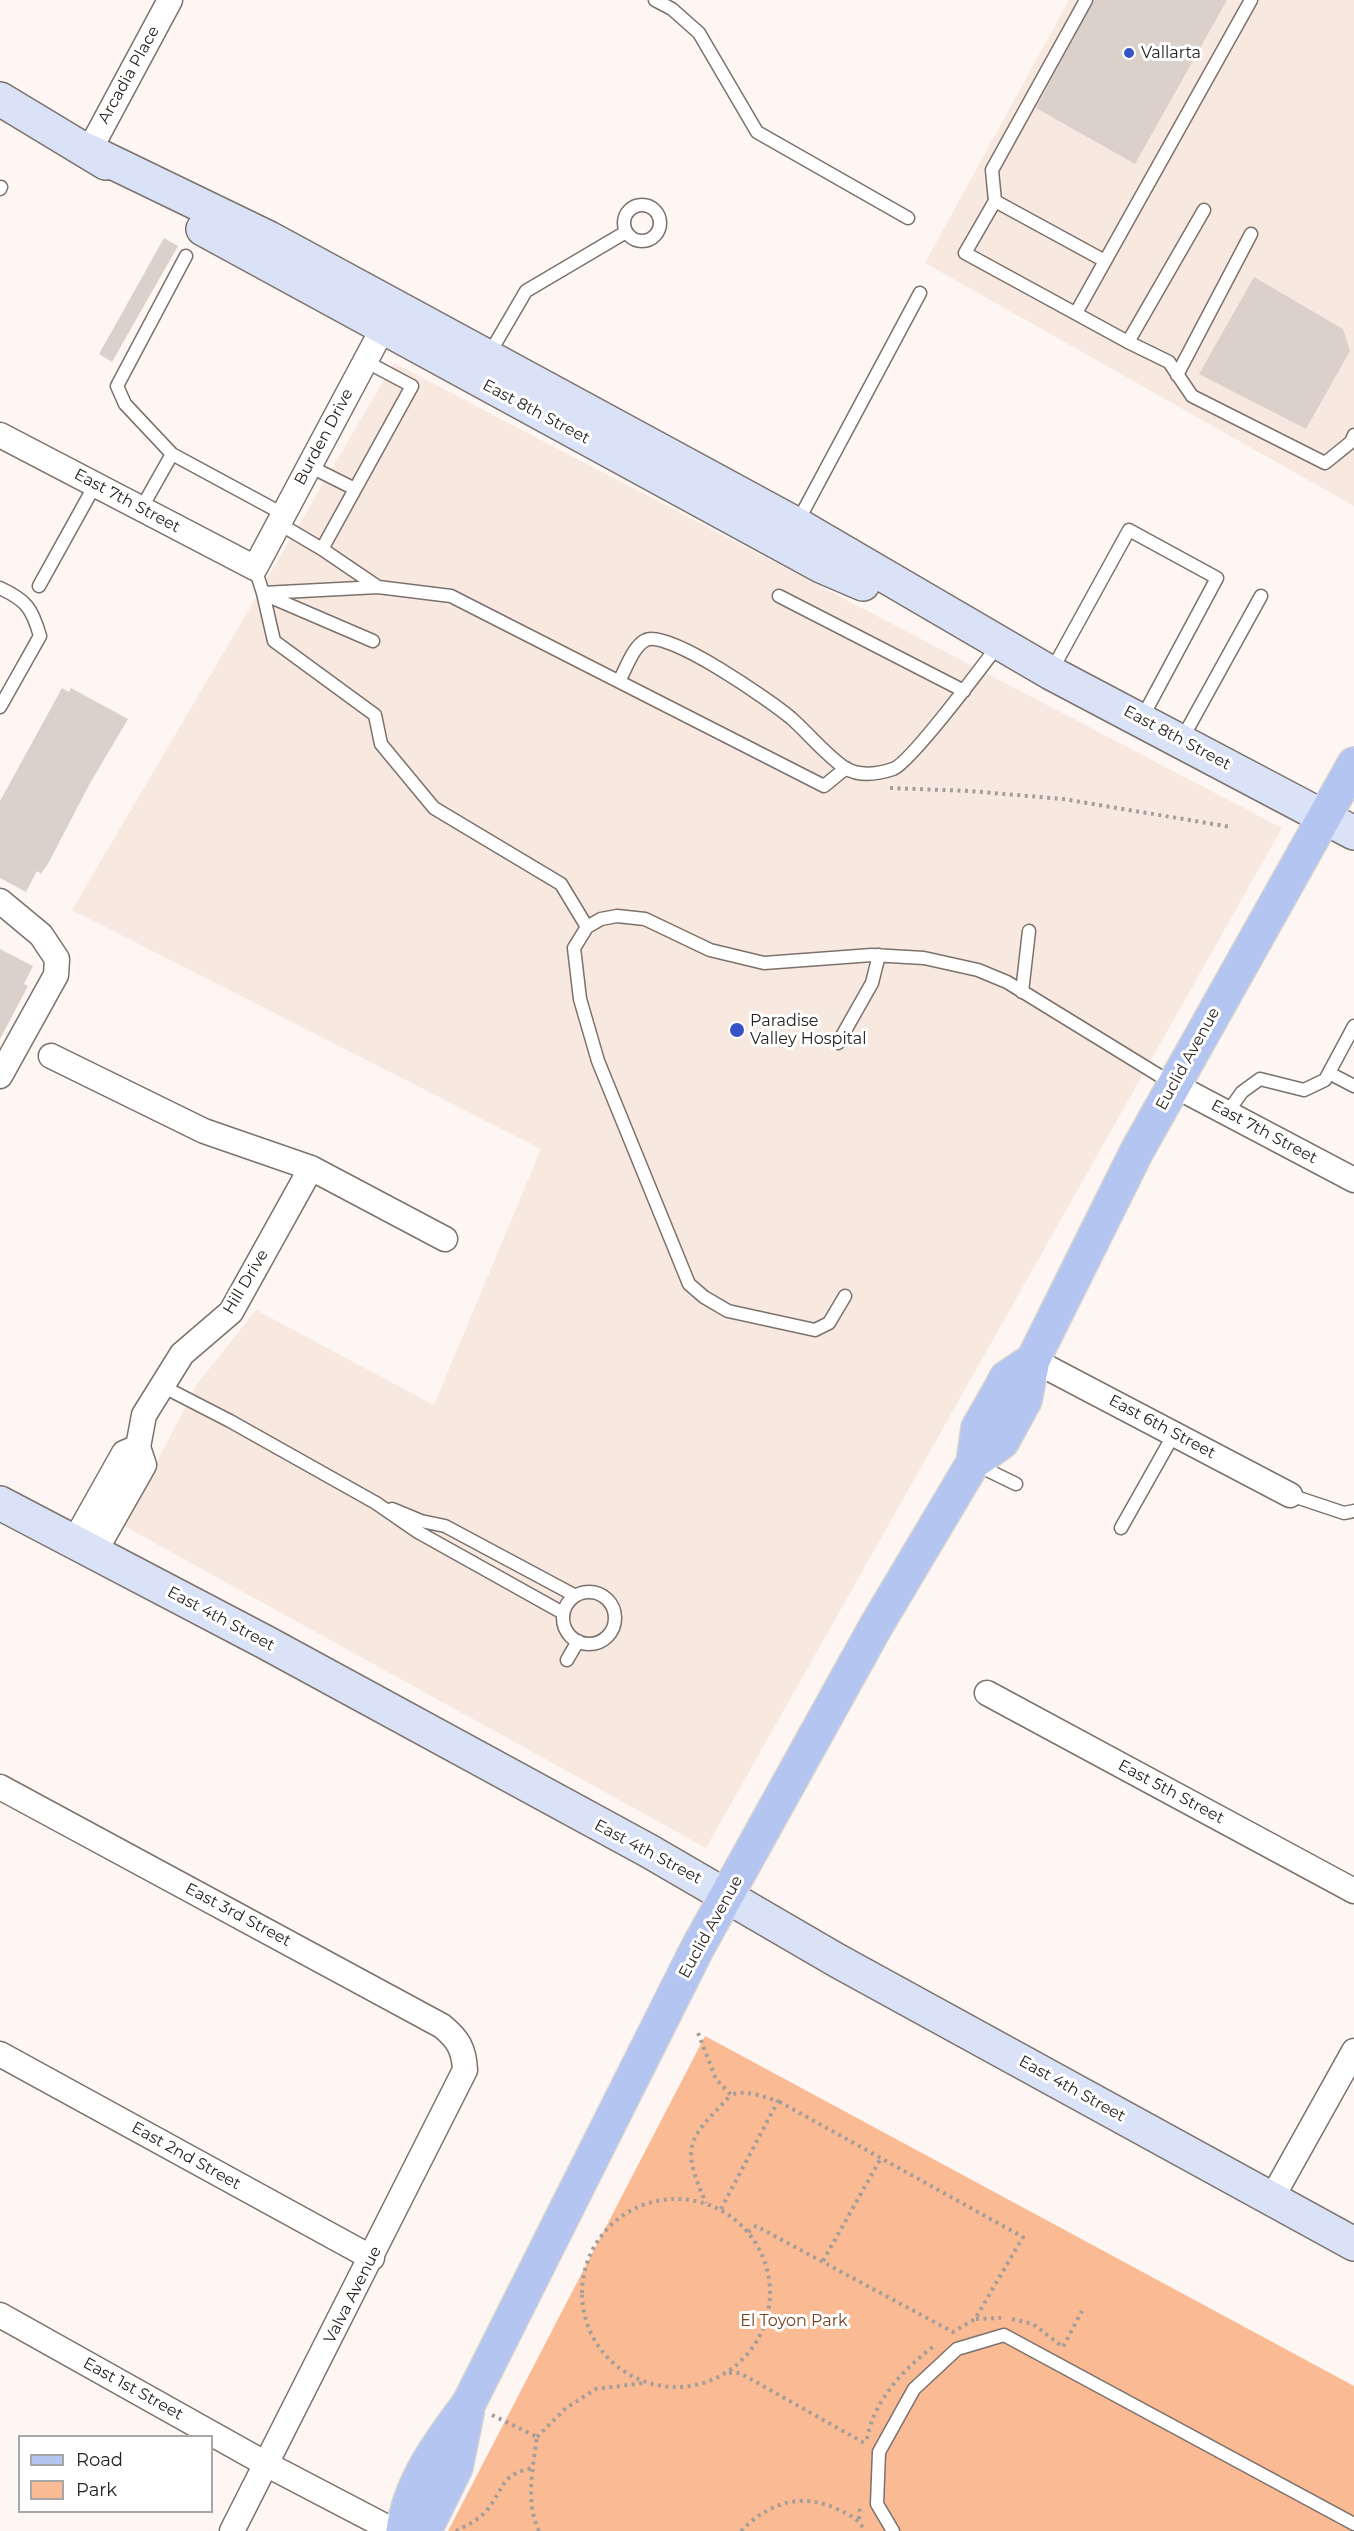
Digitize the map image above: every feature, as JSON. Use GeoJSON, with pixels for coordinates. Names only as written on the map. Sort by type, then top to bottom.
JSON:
{"type":"FeatureCollection","features":[{"type":"Feature","properties":{"kind":"main road","name":"East 8th Street"},"geometry":{"type":"LineString","coordinates":[[0,99],[88,151],[269,238],[388,317],[821,566],[999,644]]}},
{"type":"Feature","properties":{"kind":"main road","name":"East 8th Street"},"geometry":{"type":"LineString","coordinates":[[388,317],[487,357],[796,524],[1051,673],[1354,833]]}},
{"type":"Feature","properties":{"kind":"main road","name":"Euclid Avenue"},"geometry":{"type":"LineString","coordinates":[[403,2531],[406,2504],[434,2450],[469,2403],[698,1947],[876,1626],[973,1463],[978,1428],[1006,1378],[1033,1360],[1132,1161],[1354,764]]}},
{"type":"Feature","properties":{"kind":"main road","name":"East 4th Street"},"geometry":{"type":"LineString","coordinates":[[0,1503],[265,1642],[1354,2244]]}},
{"type":"Feature","properties":{"kind":"main road","name":"Euclid Avenue"},"geometry":{"type":"LineString","coordinates":[[410,2531],[429,2520],[456,2467],[469,2403]]}},
{"type":"Feature","properties":{"kind":"street","name":"Arcadia Place"},"geometry":{"type":"LineString","coordinates":[[88,151],[170,0]]}},
{"type":"Feature","properties":{"kind":"street","name":"Burden Drive"},"geometry":{"type":"LineString","coordinates":[[255,568],[388,317]]}},
{"type":"Feature","properties":{"kind":"street","name":"East 7th Street"},"geometry":{"type":"LineString","coordinates":[[0,435],[255,568]]}},
{"type":"Feature","properties":{"kind":"street"},"geometry":{"type":"LineString","coordinates":[[0,901],[41,934],[57,959],[56,975],[0,1076]]}},
{"type":"Feature","properties":{"kind":"street"},"geometry":{"type":"LineString","coordinates":[[51,1056],[204,1131],[310,1168],[445,1239]]}},
{"type":"Feature","properties":{"kind":"street","name":"East 7th Street"},"geometry":{"type":"LineString","coordinates":[[1174,1085],[1354,1180]]}},
{"type":"Feature","properties":{"kind":"street","name":"Hill Drive"},"geometry":{"type":"LineString","coordinates":[[84,1548],[144,1464],[138,1447],[144,1415],[182,1354],[231,1312],[310,1168]]}},
{"type":"Feature","properties":{"kind":"street","name":"East 6th Street"},"geometry":{"type":"LineString","coordinates":[[1033,1360],[1290,1495]]}},
{"type":"Feature","properties":{"kind":"street","name":"East 5th Street"},"geometry":{"type":"LineString","coordinates":[[987,1693],[1354,1891]]}},
{"type":"Feature","properties":{"kind":"street","name":"East 3rd Street"},"geometry":{"type":"LineString","coordinates":[[0,1786],[442,2026],[457,2038],[464,2055]]}},
{"type":"Feature","properties":{"kind":"street"},"geometry":{"type":"LineString","coordinates":[[1272,2198],[1354,2051]]}},
{"type":"Feature","properties":{"kind":"street","name":"East 2nd Street"},"geometry":{"type":"LineString","coordinates":[[0,2054],[372,2258]]}},
{"type":"Feature","properties":{"kind":"street","name":"Valva Avenue"},"geometry":{"type":"LineString","coordinates":[[232,2531],[372,2258],[465,2070],[464,2055]]}},
{"type":"Feature","properties":{"kind":"street","name":"East 1st Street"},"geometry":{"type":"LineString","coordinates":[[0,2315],[267,2464],[394,2531]]}},
{"type":"Feature","properties":{"kind":"lane"},"geometry":{"type":"LineString","coordinates":[[656,0],[672,9],[699,33],[757,132],[908,218]]}},
{"type":"Feature","properties":{"kind":"lane"},"geometry":{"type":"LineString","coordinates":[[1086,0],[992,170],[996,190],[994,201],[965,253],[1169,362],[1192,396],[1325,463],[1351,442],[1354,435]]}},
{"type":"Feature","properties":{"kind":"lane"},"geometry":{"type":"LineString","coordinates":[[1076,313],[1251,0]]}},
{"type":"Feature","properties":{"kind":"lane"},"geometry":{"type":"LineString","coordinates":[[994,201],[1105,261]]}},
{"type":"Feature","properties":{"kind":"lane"},"geometry":{"type":"LineString","coordinates":[[1128,342],[1204,210]]}},
{"type":"Feature","properties":{"kind":"lane"},"geometry":{"type":"LineString","coordinates":[[487,357],[526,291],[626,232]]}},
{"type":"Feature","properties":{"kind":"lane"},"geometry":{"type":"LineString","coordinates":[[1178,375],[1251,234]]}},
{"type":"Feature","properties":{"kind":"lane"},"geometry":{"type":"LineString","coordinates":[[186,256],[117,386],[125,404],[172,454],[281,519],[378,587]]}},
{"type":"Feature","properties":{"kind":"lane"},"geometry":{"type":"LineString","coordinates":[[796,524],[920,293]]}},
{"type":"Feature","properties":{"kind":"lane"},"geometry":{"type":"LineString","coordinates":[[322,549],[412,386],[365,361]]}},
{"type":"Feature","properties":{"kind":"lane"},"geometry":{"type":"LineString","coordinates":[[141,509],[172,454]]}},
{"type":"Feature","properties":{"kind":"lane"},"geometry":{"type":"LineString","coordinates":[[309,466],[355,489]]}},
{"type":"Feature","properties":{"kind":"lane"},"geometry":{"type":"LineString","coordinates":[[39,586],[95,485]]}},
{"type":"Feature","properties":{"kind":"lane"},"geometry":{"type":"LineString","coordinates":[[1051,673],[1129,530],[1217,578],[1141,719]]}},
{"type":"Feature","properties":{"kind":"lane"},"geometry":{"type":"LineString","coordinates":[[255,568],[274,641],[375,715],[381,744],[434,808],[561,884],[587,927]]}},
{"type":"Feature","properties":{"kind":"lane"},"geometry":{"type":"LineString","coordinates":[[262,593],[378,587],[451,596],[824,786],[846,768]]}},
{"type":"Feature","properties":{"kind":"lane"},"geometry":{"type":"LineString","coordinates":[[0,588],[19,597],[33,613],[40,636],[0,707]]}},
{"type":"Feature","properties":{"kind":"lane"},"geometry":{"type":"LineString","coordinates":[[262,593],[373,641]]}},
{"type":"Feature","properties":{"kind":"lane"},"geometry":{"type":"LineString","coordinates":[[779,596],[964,691]]}},
{"type":"Feature","properties":{"kind":"lane"},"geometry":{"type":"LineString","coordinates":[[1181,740],[1261,596]]}},
{"type":"Feature","properties":{"kind":"lane"},"geometry":{"type":"LineString","coordinates":[[619,681],[638,646],[648,639],[663,639],[737,678],[790,718],[846,768],[872,775],[897,768],[964,691],[999,644]]}},
{"type":"Feature","properties":{"kind":"lane"},"geometry":{"type":"LineString","coordinates":[[845,1296],[829,1323],[815,1330],[728,1311],[704,1297],[689,1284],[598,1061],[582,1007],[574,948],[587,927],[601,919],[617,916],[645,918],[710,950],[764,963],[879,955],[924,958],[978,970],[1022,992],[1174,1085]]}},
{"type":"Feature","properties":{"kind":"lane"},"geometry":{"type":"LineString","coordinates":[[1022,992],[1029,931]]}},
{"type":"Feature","properties":{"kind":"lane"},"geometry":{"type":"LineString","coordinates":[[838,1043],[872,983],[879,955]]}},
{"type":"Feature","properties":{"kind":"lane"},"geometry":{"type":"LineString","coordinates":[[1227,1113],[1242,1092],[1260,1080],[1304,1090],[1325,1080],[1354,1026]]}},
{"type":"Feature","properties":{"kind":"lane"},"geometry":{"type":"LineString","coordinates":[[1329,1073],[1354,1086]]}},
{"type":"Feature","properties":{"kind":"lane"},"geometry":{"type":"LineString","coordinates":[[162,1386],[230,1421],[376,1503],[417,1533],[563,1613]]}},
{"type":"Feature","properties":{"kind":"lane"},"geometry":{"type":"LineString","coordinates":[[1121,1528],[1174,1434]]}},
{"type":"Feature","properties":{"kind":"lane"},"geometry":{"type":"LineString","coordinates":[[973,1463],[1016,1484]]}},
{"type":"Feature","properties":{"kind":"lane"},"geometry":{"type":"LineString","coordinates":[[1290,1495],[1344,1513],[1354,1510]]}},
{"type":"Feature","properties":{"kind":"lane"},"geometry":{"type":"LineString","coordinates":[[376,1503],[421,1521],[445,1526],[574,1595],[598,1593],[611,1604],[615,1612],[613,1629],[608,1636],[592,1644],[578,1641],[567,1631],[563,1613],[574,1595]]}},
{"type":"Feature","properties":{"kind":"lane"},"geometry":{"type":"LineString","coordinates":[[567,1660],[578,1641]]}},
{"type":"Feature","properties":{"kind":"lane"},"geometry":{"type":"LineString","coordinates":[[893,2531],[878,2504],[879,2452],[914,2389],[957,2349],[1004,2335],[1354,2524]]}},
{"type":"Feature","properties":{"kind":"path"},"geometry":{"type":"LineString","coordinates":[[880,788],[970,791],[1063,799],[1231,827]]}},
{"type":"Feature","properties":{"kind":"path"},"geometry":{"type":"LineString","coordinates":[[698,2033],[716,2079],[731,2096]]}},
{"type":"Feature","properties":{"kind":"path"},"geometry":{"type":"LineString","coordinates":[[706,2203],[692,2172],[689,2151],[693,2138],[731,2096],[738,2092],[754,2094],[778,2102],[1023,2237],[975,2319]]}},
{"type":"Feature","properties":{"kind":"path"},"geometry":{"type":"LineString","coordinates":[[720,2209],[778,2102]]}},
{"type":"Feature","properties":{"kind":"path"},"geometry":{"type":"LineString","coordinates":[[822,2261],[881,2158]]}},
{"type":"Feature","properties":{"kind":"path"},"geometry":{"type":"LineString","coordinates":[[674,2198],[706,2203],[720,2209],[748,2232],[761,2251],[768,2273],[771,2295],[768,2318],[759,2340],[745,2358],[728,2373],[701,2385],[672,2388],[644,2382],[615,2366],[594,2341],[582,2310],[582,2277],[592,2246],[613,2221],[641,2204],[674,2198]]}},
{"type":"Feature","properties":{"kind":"path"},"geometry":{"type":"LineString","coordinates":[[748,2232],[756,2226],[953,2332],[975,2319],[1005,2318],[1033,2324],[1063,2347],[1082,2311]]}},
{"type":"Feature","properties":{"kind":"path"},"geometry":{"type":"LineString","coordinates":[[728,2373],[740,2373],[867,2442],[865,2452]]}},
{"type":"Feature","properties":{"kind":"path"},"geometry":{"type":"LineString","coordinates":[[539,2531],[532,2518],[533,2468],[537,2437],[566,2408],[596,2390],[644,2382]]}},
{"type":"Feature","properties":{"kind":"path"},"geometry":{"type":"LineString","coordinates":[[502,2420],[537,2437]]}},
{"type":"Feature","properties":{"kind":"path"},"geometry":{"type":"LineString","coordinates":[[456,2531],[476,2520],[488,2509],[501,2485],[515,2471],[533,2468]]}},
{"type":"Feature","properties":{"kind":"path"},"geometry":{"type":"LineString","coordinates":[[860,2499],[859,2519],[865,2531]]}},
{"type":"Feature","properties":{"kind":"path"},"geometry":{"type":"LineString","coordinates":[[741,2531],[756,2515],[792,2501],[818,2500],[859,2519]]}},
{"type":"Feature","properties":{"kind":"shaded area"},"geometry":{"type":"Polygon","coordinates":[[[1069,0],[1354,0],[1354,506],[925,263],[1069,0]]]}},
{"type":"Feature","properties":{"kind":"shaded area","name":"Paradise Valley Hospital"},"geometry":{"type":"Polygon","coordinates":[[[394,363],[1282,828],[706,1848],[124,1526],[197,1384],[256,1310],[434,1405],[541,1149],[72,910],[394,363]]]}},
{"type":"Feature","properties":{"kind":"green space","name":"El Toyon Park"},"geometry":{"type":"Polygon","coordinates":[[[705,2036],[1354,2386],[1354,2531],[448,2531],[705,2036]]]}},
{"type":"Feature","properties":{"kind":"building","name":"Vallarta"},"geometry":{"type":"Polygon","coordinates":[[[1094,0],[1227,0],[1135,164],[1036,108],[1094,0]]]}},
{"type":"Feature","properties":{"kind":"building"},"geometry":{"type":"Polygon","coordinates":[[[164,238],[178,246],[112,362],[99,354],[164,238]]]}},
{"type":"Feature","properties":{"kind":"building"},"geometry":{"type":"Polygon","coordinates":[[[1254,277],[1343,329],[1350,351],[1306,429],[1199,374],[1254,277]]]}},
{"type":"Feature","properties":{"kind":"building"},"geometry":{"type":"Polygon","coordinates":[[[62,688],[69,692],[71,688],[128,719],[89,785],[49,862],[41,874],[37,871],[26,892],[0,878],[0,801],[62,688]]]}},
{"type":"Feature","properties":{"kind":"building"},"geometry":{"type":"Polygon","coordinates":[[[0,949],[33,966],[24,984],[28,986],[0,1039],[0,949]]]}},
{"type":"Feature","properties":{"kind":"place","name":"Vallarta"},"geometry":{"type":"Point","coordinates":[1129,53]}},
{"type":"Feature","properties":{"kind":"place","name":"Paradise Valley Hospital"},"geometry":{"type":"Point","coordinates":[737,1030]}}]}
